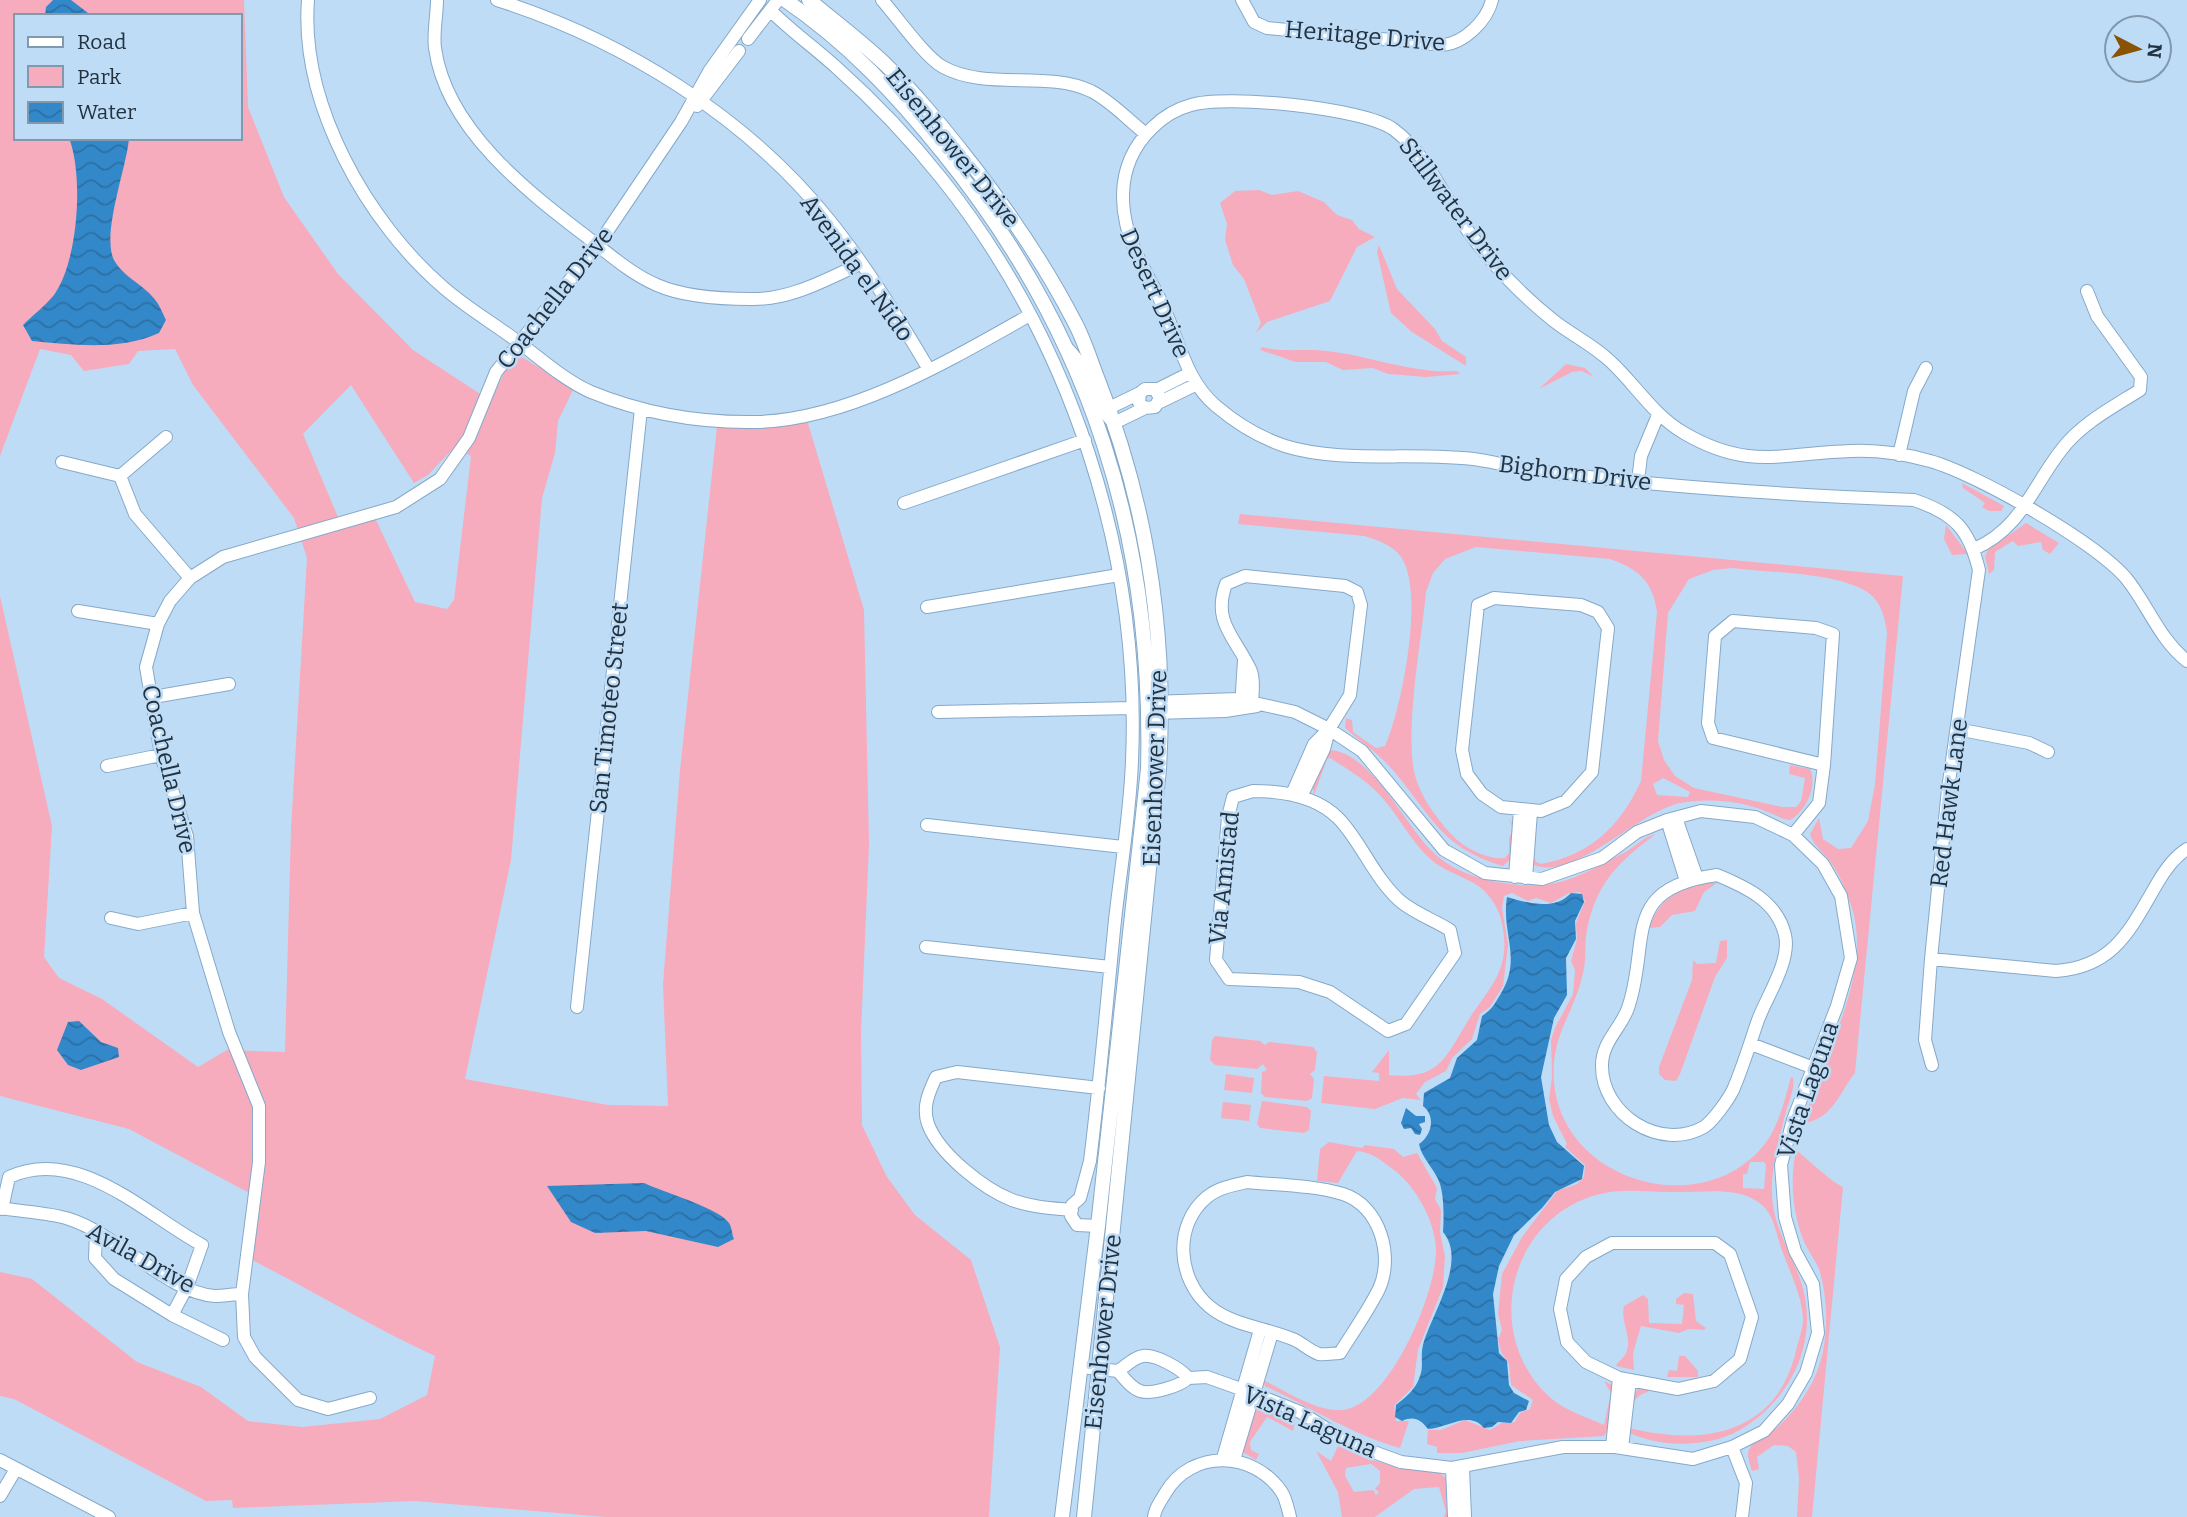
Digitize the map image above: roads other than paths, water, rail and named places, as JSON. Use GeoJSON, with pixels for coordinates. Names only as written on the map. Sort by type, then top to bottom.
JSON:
{"type":"FeatureCollection","features":[{"type":"Feature","properties":{"kind":"main road","name":"Eisenhower Drive"},"geometry":{"type":"LineString","coordinates":[[785,0],[866,63],[924,128],[978,195],[1012,248],[1067,348],[1095,414],[1124,517],[1139,583],[1155,707],[1098,1226],[1062,1517]]}},
{"type":"Feature","properties":{"kind":"main road","name":"Eisenhower Drive"},"geometry":{"type":"LineString","coordinates":[[809,0],[887,66],[999,198],[1076,323],[1128,464],[1152,584],[1155,834],[1084,1517]]}},
{"type":"Feature","properties":{"kind":"street"},"geometry":{"type":"LineString","coordinates":[[308,0],[310,51],[323,101],[353,177],[378,218],[405,251],[443,288],[518,342],[533,356],[588,391],[669,417],[703,421],[759,422],[812,415],[864,400],[1030,314]]}},
{"type":"Feature","properties":{"kind":"street"},"geometry":{"type":"LineString","coordinates":[[437,0],[435,48],[447,87],[471,129],[511,177],[625,267],[658,286],[706,296],[753,300],[802,292],[860,264]]}},
{"type":"Feature","properties":{"kind":"street","name":"Avenida el Nido"},"geometry":{"type":"LineString","coordinates":[[497,0],[540,14],[600,40],[698,99],[775,163],[830,221],[894,310],[928,368]]}},
{"type":"Feature","properties":{"kind":"street"},"geometry":{"type":"LineString","coordinates":[[881,0],[931,59],[944,68],[973,76],[1082,88],[1108,103],[1146,134]]}},
{"type":"Feature","properties":{"kind":"street","name":"Heritage Drive"},"geometry":{"type":"LineString","coordinates":[[1242,0],[1254,22],[1267,28],[1443,45],[1458,44],[1490,6]]}},
{"type":"Feature","properties":{"kind":"street","name":"Coachella Drive"},"geometry":{"type":"LineString","coordinates":[[698,99],[758,1]]}},
{"type":"Feature","properties":{"kind":"street"},"geometry":{"type":"LineString","coordinates":[[748,38],[774,5]]}},
{"type":"Feature","properties":{"kind":"street","name":"Eisenhower Drive"},"geometry":{"type":"LineString","coordinates":[[774,5],[894,124],[943,179],[981,233],[1030,314],[1060,379],[1085,440],[1103,498],[1126,623],[1133,760],[1090,1161],[1080,1198],[1072,1205],[1071,1216],[1077,1225],[1098,1226]]}},
{"type":"Feature","properties":{"kind":"street","name":"Coachella Drive"},"geometry":{"type":"LineString","coordinates":[[370,1398],[328,1409],[298,1401],[255,1357],[244,1337],[242,1294],[259,1162],[259,1105],[229,1032],[193,913],[187,836],[161,755],[146,667],[158,624],[170,601],[190,578],[223,557],[396,506],[440,480],[469,438],[496,372],[598,245],[681,122],[739,51]]}},
{"type":"Feature","properties":{"kind":"street","name":"Stillwater Drive"},"geometry":{"type":"LineString","coordinates":[[1146,134],[1170,114],[1190,105],[1212,101],[1340,111],[1378,120],[1417,150],[1453,211],[1500,272],[1559,325],[1614,363],[1658,415],[1711,447],[1748,457],[1781,459],[1847,451],[1899,454],[1964,472],[2024,506],[2122,574],[2159,632],[2187,661]]}},
{"type":"Feature","properties":{"kind":"street","name":"Desert Drive"},"geometry":{"type":"LineString","coordinates":[[1146,134],[1126,170],[1121,195],[1122,221],[1193,379]]}},
{"type":"Feature","properties":{"kind":"street"},"geometry":{"type":"LineString","coordinates":[[1973,546],[1995,540],[2006,531],[2063,447],[2082,430],[2140,390],[2141,377],[2097,316],[2087,291]]}},
{"type":"Feature","properties":{"kind":"street"},"geometry":{"type":"LineString","coordinates":[[1067,348],[1082,362],[1104,414],[1114,423],[1145,408],[1155,408],[1158,396]]}},
{"type":"Feature","properties":{"kind":"street"},"geometry":{"type":"LineString","coordinates":[[1899,454],[1914,391],[1926,368]]}},
{"type":"Feature","properties":{"kind":"street"},"geometry":{"type":"LineString","coordinates":[[1158,396],[1193,379]]}},
{"type":"Feature","properties":{"kind":"street","name":"Bighorn Drive"},"geometry":{"type":"LineString","coordinates":[[1193,379],[1221,411],[1253,432],[1289,447],[1328,453],[1470,459],[1518,469],[1805,496],[1914,500],[1936,507],[1957,522],[1973,546]]}},
{"type":"Feature","properties":{"kind":"street"},"geometry":{"type":"LineString","coordinates":[[1109,408],[1148,388],[1158,396]]}},
{"type":"Feature","properties":{"kind":"street"},"geometry":{"type":"LineString","coordinates":[[1140,393],[1139,403],[1145,408]]}},
{"type":"Feature","properties":{"kind":"street","name":"San Timoteo Street"},"geometry":{"type":"LineString","coordinates":[[577,1007],[641,409]]}},
{"type":"Feature","properties":{"kind":"street"},"geometry":{"type":"LineString","coordinates":[[1638,481],[1641,456],[1658,415]]}},
{"type":"Feature","properties":{"kind":"street"},"geometry":{"type":"LineString","coordinates":[[120,476],[166,438]]}},
{"type":"Feature","properties":{"kind":"street"},"geometry":{"type":"LineString","coordinates":[[904,503],[1085,440]]}},
{"type":"Feature","properties":{"kind":"street"},"geometry":{"type":"LineString","coordinates":[[62,462],[120,476]]}},
{"type":"Feature","properties":{"kind":"street"},"geometry":{"type":"LineString","coordinates":[[120,476],[135,514],[190,578]]}},
{"type":"Feature","properties":{"kind":"street","name":"Red Hawk Lane"},"geometry":{"type":"LineString","coordinates":[[1932,1065],[1925,1040],[1931,959],[1957,729],[1979,570],[1973,546]]}},
{"type":"Feature","properties":{"kind":"street"},"geometry":{"type":"LineString","coordinates":[[927,607],[1119,575]]}},
{"type":"Feature","properties":{"kind":"street"},"geometry":{"type":"LineString","coordinates":[[1249,705],[1244,661],[1228,632],[1219,603],[1226,584],[1245,576],[1345,586],[1357,592],[1361,605],[1350,695],[1329,729],[1324,749],[1296,795]]}},
{"type":"Feature","properties":{"kind":"street"},"geometry":{"type":"LineString","coordinates":[[1494,598],[1581,605],[1598,612],[1608,628],[1592,772],[1566,801],[1525,811],[1501,807],[1482,794],[1467,774],[1462,750],[1478,605],[1494,598]]}},
{"type":"Feature","properties":{"kind":"street"},"geometry":{"type":"LineString","coordinates":[[78,611],[158,624]]}},
{"type":"Feature","properties":{"kind":"street"},"geometry":{"type":"LineString","coordinates":[[1793,835],[1819,803],[1824,765],[1833,634],[1816,628],[1733,621],[1715,636],[1708,723],[1713,738],[1824,765]]}},
{"type":"Feature","properties":{"kind":"street"},"geometry":{"type":"LineString","coordinates":[[153,697],[229,684]]}},
{"type":"Feature","properties":{"kind":"street","name":"Vista Laguna"},"geometry":{"type":"LineString","coordinates":[[1155,707],[1249,705],[1295,712],[1329,729],[1362,751],[1444,850],[1485,873],[1542,879],[1602,858],[1637,832],[1672,819],[1701,811],[1755,817],[1793,835],[1823,864],[1841,895],[1851,958],[1837,1006],[1811,1067],[1782,1165],[1785,1217],[1795,1251],[1813,1284],[1818,1333],[1806,1373],[1788,1404],[1764,1431],[1732,1447],[1693,1459],[1617,1447],[1563,1447],[1457,1468],[1401,1462],[1349,1443],[1300,1412],[1207,1377],[1191,1379],[1182,1368],[1165,1363]]}},
{"type":"Feature","properties":{"kind":"street"},"geometry":{"type":"LineString","coordinates":[[939,712],[1132,708]]}},
{"type":"Feature","properties":{"kind":"street"},"geometry":{"type":"LineString","coordinates":[[1957,729],[2029,743],[2048,752]]}},
{"type":"Feature","properties":{"kind":"street"},"geometry":{"type":"LineString","coordinates":[[107,766],[161,755]]}},
{"type":"Feature","properties":{"kind":"street","name":"Via Amistad"},"geometry":{"type":"LineString","coordinates":[[1253,791],[1296,795],[1337,818],[1371,868],[1400,901],[1450,930],[1455,953],[1406,1024],[1388,1031],[1330,992],[1299,982],[1228,979],[1216,960],[1228,817],[1233,797],[1253,791]]}},
{"type":"Feature","properties":{"kind":"street"},"geometry":{"type":"LineString","coordinates":[[1520,877],[1525,811]]}},
{"type":"Feature","properties":{"kind":"street"},"geometry":{"type":"LineString","coordinates":[[1672,819],[1691,879]]}},
{"type":"Feature","properties":{"kind":"street"},"geometry":{"type":"LineString","coordinates":[[927,825],[1123,847]]}},
{"type":"Feature","properties":{"kind":"street"},"geometry":{"type":"LineString","coordinates":[[1931,959],[2056,971],[2074,970],[2095,962],[2115,950],[2166,869],[2187,849]]}},
{"type":"Feature","properties":{"kind":"street"},"geometry":{"type":"LineString","coordinates":[[1717,875],[1740,884],[1769,903],[1786,936],[1780,972],[1732,1092],[1705,1126],[1671,1137],[1630,1121],[1605,1089],[1601,1063],[1609,1038],[1627,1011],[1634,984],[1640,929],[1658,897],[1691,879],[1717,875]]}},
{"type":"Feature","properties":{"kind":"street"},"geometry":{"type":"LineString","coordinates":[[111,919],[138,924],[193,913]]}},
{"type":"Feature","properties":{"kind":"street"},"geometry":{"type":"LineString","coordinates":[[926,947],[1110,967]]}},
{"type":"Feature","properties":{"kind":"street"},"geometry":{"type":"LineString","coordinates":[[1751,1044],[1811,1067]]}},
{"type":"Feature","properties":{"kind":"street"},"geometry":{"type":"LineString","coordinates":[[1072,1210],[1039,1207],[1012,1200],[980,1184],[961,1166],[928,1124],[926,1099],[936,1077],[957,1072],[1099,1088]]}},
{"type":"Feature","properties":{"kind":"street"},"geometry":{"type":"LineString","coordinates":[[1,1209],[9,1177],[24,1170],[65,1171],[100,1182],[202,1245],[187,1287],[172,1315]]}},
{"type":"Feature","properties":{"kind":"street"},"geometry":{"type":"LineString","coordinates":[[1247,1182],[1344,1195],[1360,1205],[1382,1237],[1387,1260],[1379,1287],[1340,1353],[1319,1354],[1294,1340],[1266,1331],[1211,1308],[1194,1290],[1185,1269],[1183,1244],[1194,1212],[1207,1197],[1223,1188],[1247,1182]]}},
{"type":"Feature","properties":{"kind":"street","name":"Avila Drive"},"geometry":{"type":"LineString","coordinates":[[1,1209],[69,1219],[96,1232],[187,1287],[213,1296],[242,1294]]}},
{"type":"Feature","properties":{"kind":"street"},"geometry":{"type":"LineString","coordinates":[[96,1232],[95,1258],[114,1279],[172,1315],[223,1340]]}},
{"type":"Feature","properties":{"kind":"street"},"geometry":{"type":"LineString","coordinates":[[1612,1243],[1715,1243],[1730,1254],[1752,1317],[1740,1359],[1714,1381],[1678,1389],[1624,1379],[1586,1362],[1567,1342],[1560,1308],[1566,1279],[1586,1257],[1612,1243]]}},
{"type":"Feature","properties":{"kind":"street"},"geometry":{"type":"LineString","coordinates":[[1228,1459],[1266,1331]]}},
{"type":"Feature","properties":{"kind":"street"},"geometry":{"type":"LineString","coordinates":[[1081,1367],[1118,1371],[1144,1356],[1165,1363],[1162,1388]]}},
{"type":"Feature","properties":{"kind":"street"},"geometry":{"type":"LineString","coordinates":[[1118,1371],[1139,1391],[1179,1386],[1191,1379]]}},
{"type":"Feature","properties":{"kind":"street"},"geometry":{"type":"LineString","coordinates":[[1617,1447],[1624,1379]]}},
{"type":"Feature","properties":{"kind":"street"},"geometry":{"type":"LineString","coordinates":[[1732,1447],[1746,1483],[1742,1517]]}},
{"type":"Feature","properties":{"kind":"street"},"geometry":{"type":"LineString","coordinates":[[1154,1517],[1155,1510],[1174,1479],[1200,1463],[1228,1459],[1257,1470],[1282,1491],[1290,1517]]}},
{"type":"Feature","properties":{"kind":"street"},"geometry":{"type":"LineString","coordinates":[[0,1460],[109,1517]]}},
{"type":"Feature","properties":{"kind":"street"},"geometry":{"type":"LineString","coordinates":[[1454,1517],[1457,1468]]}},
{"type":"Feature","properties":{"kind":"street"},"geometry":{"type":"LineString","coordinates":[[1457,1468],[1465,1517]]}},
{"type":"Feature","properties":{"kind":"street"},"geometry":{"type":"LineString","coordinates":[[0,1496],[16,1469]]}},
{"type":"Feature","properties":{"kind":"water"},"geometry":{"type":"Polygon","coordinates":[[[53,0],[71,0],[89,14],[45,14],[46,7],[53,0]]]}},
{"type":"Feature","properties":{"kind":"water"},"geometry":{"type":"Polygon","coordinates":[[[70,140],[129,140],[113,218],[111,248],[118,266],[159,305],[166,320],[159,333],[128,342],[80,345],[32,341],[23,325],[54,295],[69,262],[76,218],[74,154],[70,140]]]}},
{"type":"Feature","properties":{"kind":"water"},"geometry":{"type":"Polygon","coordinates":[[[1571,893],[1582,894],[1584,902],[1575,921],[1576,939],[1566,958],[1567,995],[1554,1018],[1541,1077],[1549,1125],[1557,1142],[1584,1166],[1582,1179],[1555,1192],[1514,1235],[1499,1266],[1493,1294],[1499,1353],[1507,1361],[1509,1385],[1514,1393],[1529,1401],[1526,1410],[1519,1412],[1511,1423],[1498,1422],[1492,1427],[1484,1428],[1472,1420],[1465,1420],[1428,1429],[1416,1419],[1402,1421],[1395,1417],[1396,1405],[1413,1389],[1420,1376],[1423,1345],[1450,1273],[1452,1258],[1450,1244],[1443,1232],[1440,1184],[1419,1144],[1427,1136],[1431,1125],[1430,1115],[1423,1106],[1424,1093],[1450,1078],[1457,1058],[1477,1040],[1482,1016],[1494,1004],[1507,982],[1511,958],[1507,897],[1549,904],[1564,899],[1571,893]]]}},
{"type":"Feature","properties":{"kind":"water"},"geometry":{"type":"Polygon","coordinates":[[[79,1021],[101,1042],[118,1048],[119,1057],[81,1070],[68,1065],[57,1050],[68,1022],[79,1021]]]}},
{"type":"Feature","properties":{"kind":"water"},"geometry":{"type":"Polygon","coordinates":[[[1406,1108],[1416,1116],[1425,1116],[1425,1122],[1419,1124],[1422,1129],[1420,1135],[1415,1134],[1411,1128],[1404,1129],[1401,1123],[1406,1108]]]}},
{"type":"Feature","properties":{"kind":"water"},"geometry":{"type":"Polygon","coordinates":[[[644,1183],[723,1217],[731,1227],[734,1239],[718,1247],[646,1231],[595,1233],[571,1222],[547,1186],[644,1183]]]}}]}
